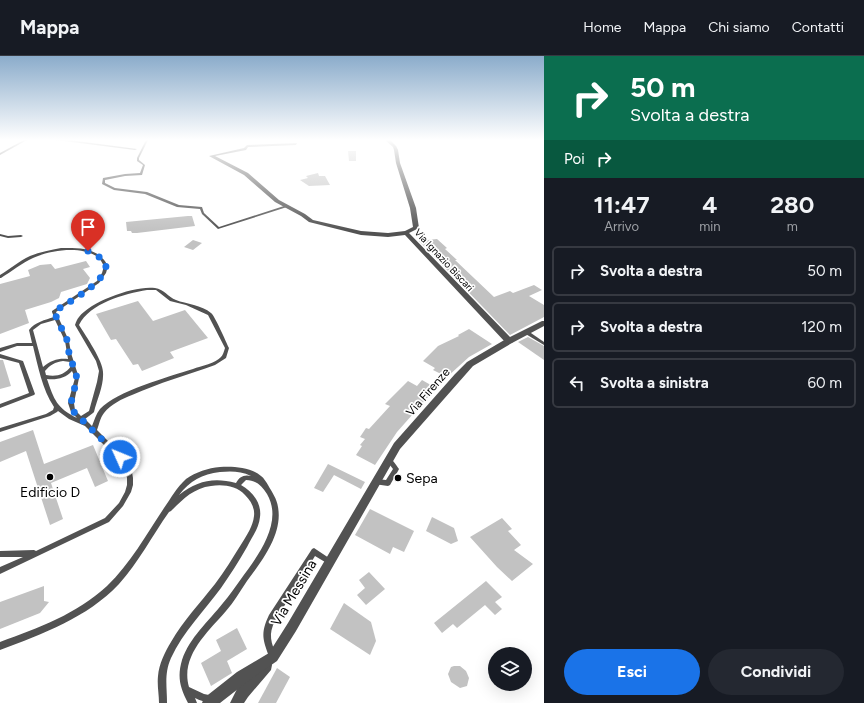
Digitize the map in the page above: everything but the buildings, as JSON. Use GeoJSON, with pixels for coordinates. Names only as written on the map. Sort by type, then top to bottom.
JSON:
{"type":"FeatureCollection","features":[{"type":"Feature","properties":{"kind":"street"},"geometry":{"type":"LineString","coordinates":[[238,170],[246,174],[268,195],[285,207],[303,215],[312,222],[361,233],[388,235],[406,233]]}},
{"type":"Feature","properties":{"kind":"street","name":"Via Ignazio Biscari"},"geometry":{"type":"LineString","coordinates":[[400,170],[413,208],[416,228],[406,233],[509,341]]}},
{"type":"Feature","properties":{"kind":"street","name":"Via Firenze"},"geometry":{"type":"LineString","coordinates":[[360,509],[397,446],[458,376],[470,364],[509,341],[544,323]]}},
{"type":"Feature","properties":{"kind":"street","name":"Via Messina"},"geometry":{"type":"LineString","coordinates":[[273,656],[292,627],[360,509]]}},
{"type":"Feature","properties":{"kind":"street"},"geometry":{"type":"LineString","coordinates":[[211,701],[273,656]]}},
{"type":"Feature","properties":{"kind":"street"},"geometry":{"type":"LineString","coordinates":[[237,703],[243,692],[273,656]]}},
{"type":"Feature","properties":{"kind":"lane"},"geometry":{"type":"LineString","coordinates":[[142,170],[141,174],[111,177],[104,179],[102,182],[114,189],[146,193],[178,206],[201,208],[203,213],[218,228],[285,207]]}},
{"type":"Feature","properties":{"kind":"lane"},"geometry":{"type":"LineString","coordinates":[[0,235],[8,237],[21,236]]}},
{"type":"Feature","properties":{"kind":"lane"},"geometry":{"type":"LineString","coordinates":[[0,277],[31,258],[47,252],[78,249],[88,251],[100,256],[106,266],[102,277],[92,286],[54,312],[67,340],[72,364],[77,378],[71,403],[68,408],[59,408],[48,415],[0,430]]}},
{"type":"Feature","properties":{"kind":"lane"},"geometry":{"type":"LineString","coordinates":[[91,412],[100,382],[101,371],[98,361],[78,325],[80,319],[94,307],[108,300],[150,288],[158,290],[171,300],[195,307],[213,317],[227,348],[222,359],[213,364],[134,391],[117,400],[103,409],[92,428]]}},
{"type":"Feature","properties":{"kind":"lane"},"geometry":{"type":"LineString","coordinates":[[56,318],[38,324],[31,330],[45,377],[59,408],[92,428]]}},
{"type":"Feature","properties":{"kind":"lane"},"geometry":{"type":"LineString","coordinates":[[526,332],[544,344]]}},
{"type":"Feature","properties":{"kind":"lane"},"geometry":{"type":"LineString","coordinates":[[0,350],[17,344],[35,345]]}},
{"type":"Feature","properties":{"kind":"lane"},"geometry":{"type":"LineString","coordinates":[[0,356],[21,362],[32,394],[0,406]]}},
{"type":"Feature","properties":{"kind":"lane"},"geometry":{"type":"LineString","coordinates":[[43,370],[50,363],[56,361],[67,360],[72,364]]}},
{"type":"Feature","properties":{"kind":"lane"},"geometry":{"type":"LineString","coordinates":[[45,377],[56,378],[62,376],[71,370],[72,364]]}},
{"type":"Feature","properties":{"kind":"lane"},"geometry":{"type":"LineString","coordinates":[[0,571],[107,520],[120,506],[128,490],[130,473],[125,463],[82,418],[73,411],[71,403]]}},
{"type":"Feature","properties":{"kind":"lane"},"geometry":{"type":"LineString","coordinates":[[82,418],[91,412],[101,413]]}},
{"type":"Feature","properties":{"kind":"lane"},"geometry":{"type":"LineString","coordinates":[[0,646],[67,620],[102,594],[121,576],[178,491],[194,477],[210,470],[234,469],[252,473],[260,478],[272,494],[274,501],[275,523],[265,551],[225,606],[206,628],[188,655],[184,670],[183,682],[193,703]]}},
{"type":"Feature","properties":{"kind":"lane"},"geometry":{"type":"LineString","coordinates":[[237,486],[244,477],[254,478],[263,483]]}},
{"type":"Feature","properties":{"kind":"lane"},"geometry":{"type":"LineString","coordinates":[[163,515],[184,494],[196,487],[212,483],[237,486],[246,490],[255,500],[258,512],[257,522],[219,585],[178,636],[163,668],[161,685],[163,703]]}},
{"type":"Feature","properties":{"kind":"lane"},"geometry":{"type":"LineString","coordinates":[[273,656],[267,643],[266,629],[272,618],[314,551],[330,562]]}},
{"type":"Feature","properties":{"kind":"lane"},"geometry":{"type":"LineString","coordinates":[[0,554],[37,553]]}},
{"type":"Feature","properties":{"kind":"lane"},"geometry":{"type":"LineString","coordinates":[[186,690],[211,701]]}},
{"type":"Feature","properties":{"kind":"place","name":"Edificio D"},"geometry":{"type":"Point","coordinates":[50,477]}},
{"type":"Feature","properties":{"kind":"place","name":"Sepa"},"geometry":{"type":"Point","coordinates":[398,478]}},
{"type":"Feature","properties":{"kind":"route"},"geometry":{"type":"LineString","coordinates":[[88,251],[100,256],[105,262],[106,269],[102,277],[92,286],[54,312],[67,340],[71,362],[77,378],[71,403],[73,411],[82,418],[120,457]]}}]}
